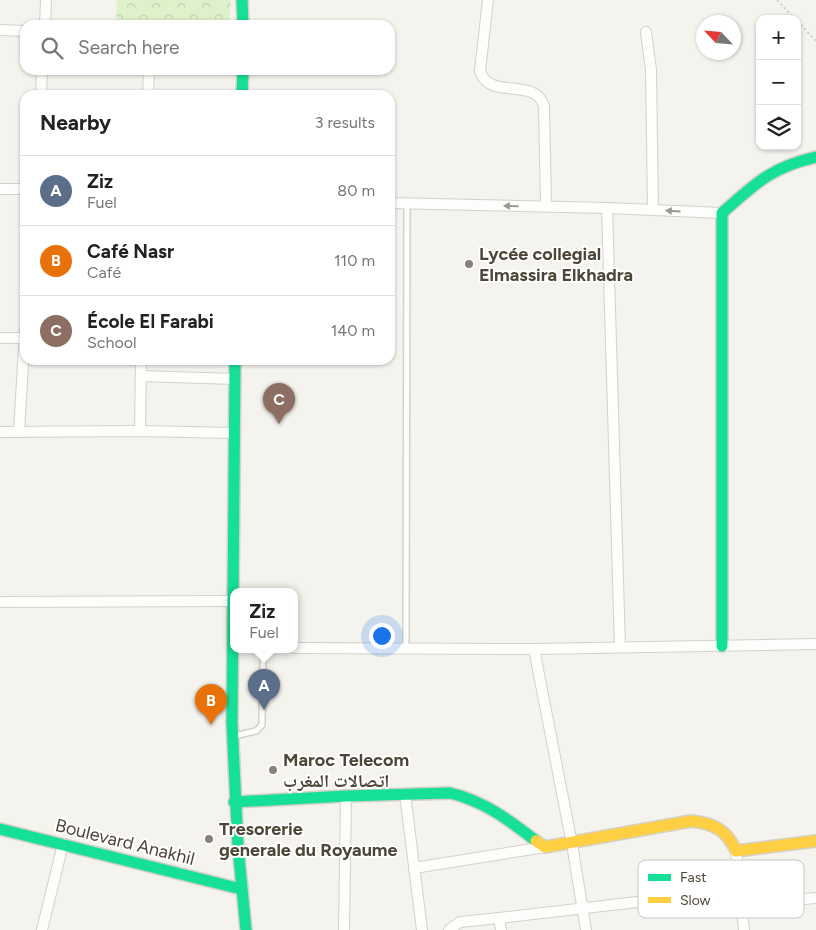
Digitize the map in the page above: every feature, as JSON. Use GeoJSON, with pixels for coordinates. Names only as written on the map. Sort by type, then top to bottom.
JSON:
{"type":"FeatureCollection","features":[{"type":"Feature","properties":{"kind":"street"},"geometry":{"type":"LineString","coordinates":[[45,20],[46,0]]}},
{"type":"Feature","properties":{"kind":"street"},"geometry":{"type":"LineString","coordinates":[[242,0],[243,20]]}},
{"type":"Feature","properties":{"kind":"street"},"geometry":{"type":"LineString","coordinates":[[488,0],[480,70],[482,78],[494,86],[532,92],[542,100],[544,106],[546,206]]}},
{"type":"Feature","properties":{"kind":"street"},"geometry":{"type":"LineString","coordinates":[[0,30],[20,31]]}},
{"type":"Feature","properties":{"kind":"street"},"geometry":{"type":"LineString","coordinates":[[646,32],[651,70],[653,210]]}},
{"type":"Feature","properties":{"kind":"street"},"geometry":{"type":"LineString","coordinates":[[41,90],[42,75]]}},
{"type":"Feature","properties":{"kind":"street"},"geometry":{"type":"LineString","coordinates":[[148,90],[149,75]]}},
{"type":"Feature","properties":{"kind":"street"},"geometry":{"type":"LineString","coordinates":[[242,90],[243,75]]}},
{"type":"Feature","properties":{"kind":"street"},"geometry":{"type":"LineString","coordinates":[[395,203],[546,206],[722,213],[764,177],[788,164],[816,158]]}},
{"type":"Feature","properties":{"kind":"street"},"geometry":{"type":"LineString","coordinates":[[0,189],[20,189]]}},
{"type":"Feature","properties":{"kind":"street"},"geometry":{"type":"LineString","coordinates":[[607,208],[620,647]]}},
{"type":"Feature","properties":{"kind":"street"},"geometry":{"type":"LineString","coordinates":[[722,213],[722,646]]}},
{"type":"Feature","properties":{"kind":"street"},"geometry":{"type":"LineString","coordinates":[[0,338],[20,338]]}},
{"type":"Feature","properties":{"kind":"street"},"geometry":{"type":"LineString","coordinates":[[19,432],[23,365]]}},
{"type":"Feature","properties":{"kind":"street"},"geometry":{"type":"LineString","coordinates":[[140,431],[141,365]]}},
{"type":"Feature","properties":{"kind":"street"},"geometry":{"type":"LineString","coordinates":[[232,588],[235,365]]}},
{"type":"Feature","properties":{"kind":"street"},"geometry":{"type":"LineString","coordinates":[[140,376],[235,380]]}},
{"type":"Feature","properties":{"kind":"street"},"geometry":{"type":"LineString","coordinates":[[0,432],[140,431],[234,433]]}},
{"type":"Feature","properties":{"kind":"street"},"geometry":{"type":"LineString","coordinates":[[0,602],[230,601]]}},
{"type":"Feature","properties":{"kind":"street"},"geometry":{"type":"LineString","coordinates":[[298,648],[534,649],[816,644]]}},
{"type":"Feature","properties":{"kind":"street"},"geometry":{"type":"LineString","coordinates":[[534,649],[572,844],[586,930]]}},
{"type":"Feature","properties":{"kind":"street"},"geometry":{"type":"LineString","coordinates":[[233,653],[231,737],[234,802],[246,930]]}},
{"type":"Feature","properties":{"kind":"street"},"geometry":{"type":"LineString","coordinates":[[234,802],[450,792],[486,804],[546,847]]}},
{"type":"Feature","properties":{"kind":"street"},"geometry":{"type":"LineString","coordinates":[[405,794],[422,930]]}},
{"type":"Feature","properties":{"kind":"street"},"geometry":{"type":"LineString","coordinates":[[344,930],[346,796]]}},
{"type":"Feature","properties":{"kind":"street"},"geometry":{"type":"LineString","coordinates":[[414,868],[572,844],[691,821],[709,823],[726,833],[733,841],[737,860]]}},
{"type":"Feature","properties":{"kind":"street","name":"Boulevard Anakhil"},"geometry":{"type":"LineString","coordinates":[[0,829],[241,889]]}},
{"type":"Feature","properties":{"kind":"street"},"geometry":{"type":"LineString","coordinates":[[736,851],[816,841]]}},
{"type":"Feature","properties":{"kind":"street"},"geometry":{"type":"LineString","coordinates":[[42,930],[63,844]]}},
{"type":"Feature","properties":{"kind":"street"},"geometry":{"type":"LineString","coordinates":[[449,930],[460,922],[638,902]]}},
{"type":"Feature","properties":{"kind":"street"},"geometry":{"type":"LineString","coordinates":[[499,918],[501,930]]}},
{"type":"Feature","properties":{"kind":"lane"},"geometry":{"type":"LineString","coordinates":[[406,649],[407,204]]}},
{"type":"Feature","properties":{"kind":"lane"},"geometry":{"type":"LineString","coordinates":[[231,737],[256,731],[262,725],[263,653]]}},
{"type":"Feature","properties":{"kind":"path"},"geometry":{"type":"LineString","coordinates":[[777,0],[791,15]]}},
{"type":"Feature","properties":{"kind":"path"},"geometry":{"type":"LineString","coordinates":[[801,25],[816,41]]}},
{"type":"Feature","properties":{"kind":"green space"},"geometry":{"type":"Polygon","coordinates":[[[117,0],[231,0],[229,20],[116,20],[117,0]]]}},
{"type":"Feature","properties":{"kind":"traffic: fast"},"geometry":{"type":"LineString","coordinates":[[242,0],[243,20]]}},
{"type":"Feature","properties":{"kind":"traffic: fast"},"geometry":{"type":"LineString","coordinates":[[242,90],[243,75]]}},
{"type":"Feature","properties":{"kind":"traffic: fast"},"geometry":{"type":"LineString","coordinates":[[722,646],[722,213],[754,185],[775,171],[816,157]]}},
{"type":"Feature","properties":{"kind":"traffic: fast"},"geometry":{"type":"LineString","coordinates":[[233,588],[235,365]]}},
{"type":"Feature","properties":{"kind":"traffic: fast"},"geometry":{"type":"LineString","coordinates":[[233,653],[232,723],[238,847],[246,930]]}},
{"type":"Feature","properties":{"kind":"traffic: fast"},"geometry":{"type":"LineString","coordinates":[[234,802],[450,793],[485,806],[536,841]]}},
{"type":"Feature","properties":{"kind":"traffic: fast"},"geometry":{"type":"LineString","coordinates":[[0,829],[241,889]]}},
{"type":"Feature","properties":{"kind":"traffic: slow"},"geometry":{"type":"LineString","coordinates":[[536,841],[545,847],[691,821],[718,829],[724,833],[736,851],[816,841]]}},
{"type":"Feature","properties":{"kind":"place","name":"Lycée collegial Elmassira Elkhadra"},"geometry":{"type":"Point","coordinates":[469,264]}},
{"type":"Feature","properties":{"kind":"place","name":"École El Farabi"},"geometry":{"type":"Point","coordinates":[279,424]}},
{"type":"Feature","properties":{"kind":"place","name":"Ziz"},"geometry":{"type":"Point","coordinates":[264,710]}},
{"type":"Feature","properties":{"kind":"place","name":"Café Nasr"},"geometry":{"type":"Point","coordinates":[211,725]}},
{"type":"Feature","properties":{"kind":"place","name":"Maroc Telecom اتصالات المغرب"},"geometry":{"type":"Point","coordinates":[273,770]}},
{"type":"Feature","properties":{"kind":"place","name":"Tresorerie generale du Royaume"},"geometry":{"type":"Point","coordinates":[209,839]}}]}
